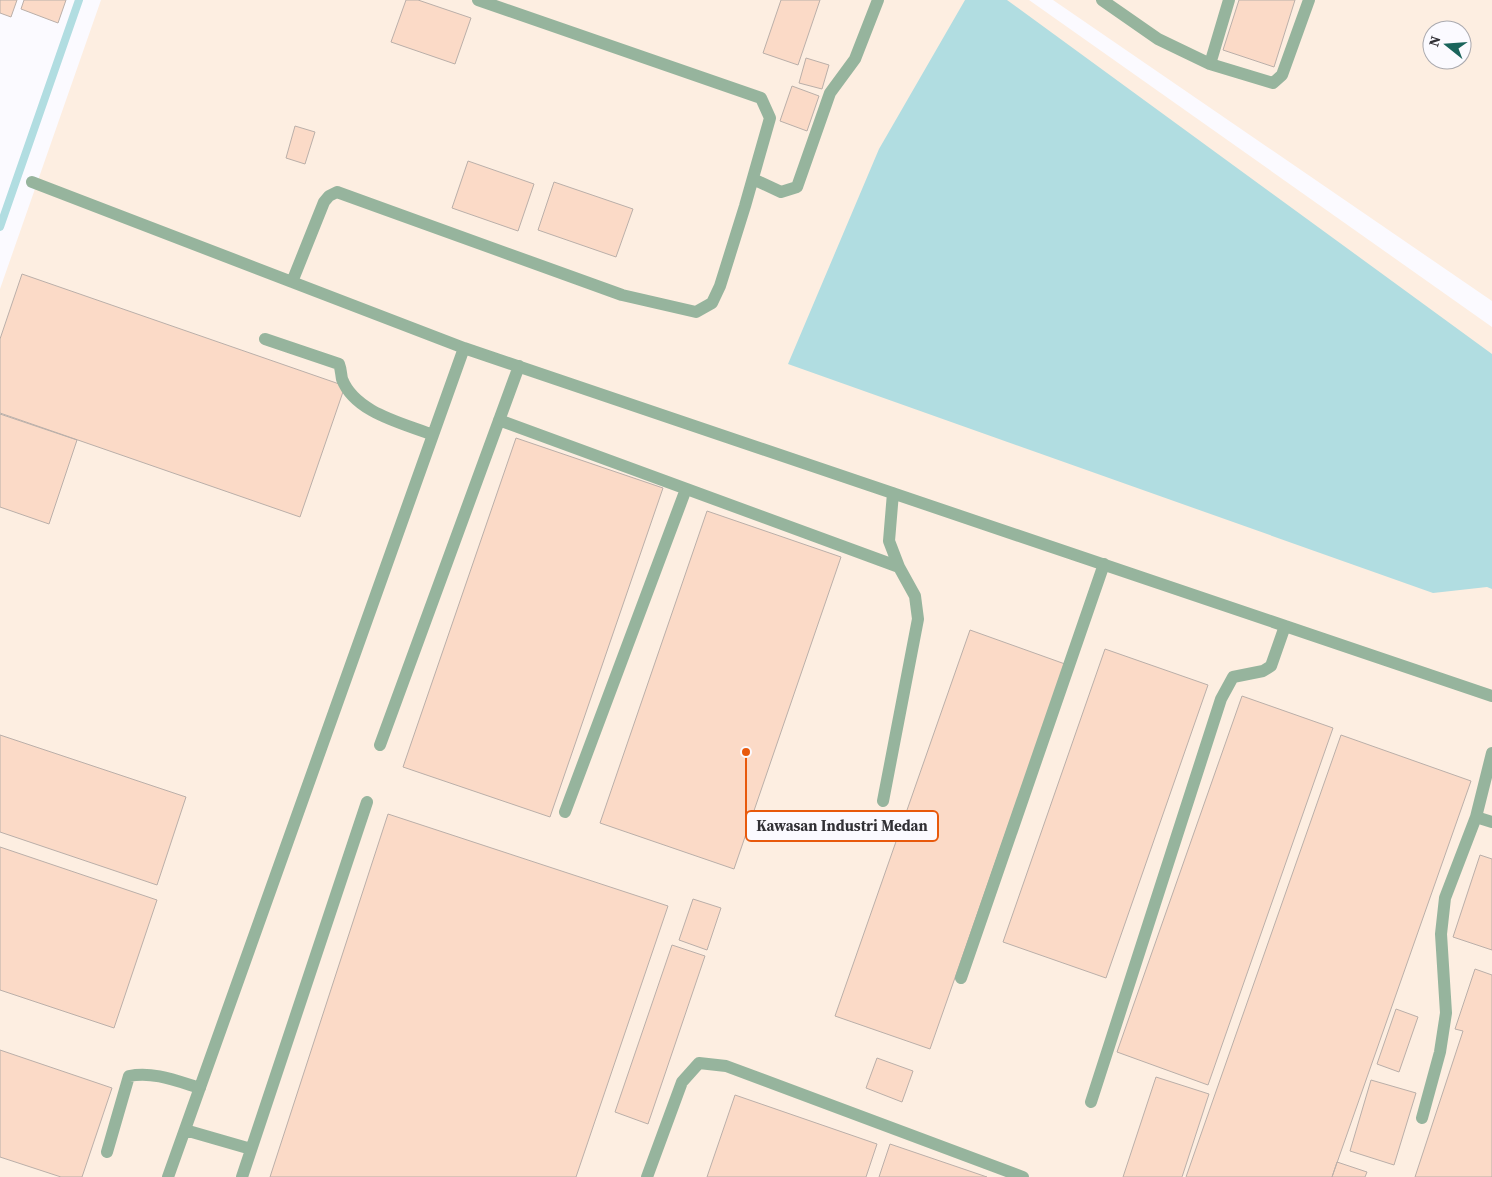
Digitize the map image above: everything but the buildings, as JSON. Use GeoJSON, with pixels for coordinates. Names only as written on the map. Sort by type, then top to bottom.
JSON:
{"type":"FeatureCollection","features":[{"type":"Feature","properties":{"kind":"lane"},"geometry":{"type":"LineString","coordinates":[[292,282],[324,202],[329,196],[337,192],[622,295],[696,312],[712,303],[720,286],[770,118],[761,98],[478,0]]}},
{"type":"Feature","properties":{"kind":"lane"},"geometry":{"type":"LineString","coordinates":[[753,179],[781,192],[797,187],[830,93],[855,60],[878,0]]}},
{"type":"Feature","properties":{"kind":"lane"},"geometry":{"type":"LineString","coordinates":[[1102,0],[1158,39],[1210,64],[1273,83],[1282,75],[1309,0]]}},
{"type":"Feature","properties":{"kind":"lane"},"geometry":{"type":"LineString","coordinates":[[1210,64],[1229,0]]}},
{"type":"Feature","properties":{"kind":"lane"},"geometry":{"type":"LineString","coordinates":[[32,182],[464,348],[1492,696]]}},
{"type":"Feature","properties":{"kind":"lane"},"geometry":{"type":"LineString","coordinates":[[265,339],[339,364],[342,378],[352,394],[365,407],[433,435]]}},
{"type":"Feature","properties":{"kind":"lane"},"geometry":{"type":"LineString","coordinates":[[168,1177],[464,348]]}},
{"type":"Feature","properties":{"kind":"lane"},"geometry":{"type":"LineString","coordinates":[[380,745],[519,366]]}},
{"type":"Feature","properties":{"kind":"lane"},"geometry":{"type":"LineString","coordinates":[[499,420],[899,567]]}},
{"type":"Feature","properties":{"kind":"lane"},"geometry":{"type":"LineString","coordinates":[[565,812],[686,489]]}},
{"type":"Feature","properties":{"kind":"lane"},"geometry":{"type":"LineString","coordinates":[[883,801],[918,619],[915,596],[899,567],[889,541],[893,493]]}},
{"type":"Feature","properties":{"kind":"lane"},"geometry":{"type":"LineString","coordinates":[[961,978],[1104,564]]}},
{"type":"Feature","properties":{"kind":"lane"},"geometry":{"type":"LineString","coordinates":[[1091,1102],[1221,699],[1234,677],[1263,671],[1271,666],[1285,626]]}},
{"type":"Feature","properties":{"kind":"lane"},"geometry":{"type":"LineString","coordinates":[[1422,1118],[1440,1052],[1446,1013],[1440,934],[1445,898],[1476,817],[1492,753]]}},
{"type":"Feature","properties":{"kind":"lane"},"geometry":{"type":"LineString","coordinates":[[242,1177],[367,802]]}},
{"type":"Feature","properties":{"kind":"lane"},"geometry":{"type":"LineString","coordinates":[[1476,817],[1492,822]]}},
{"type":"Feature","properties":{"kind":"lane"},"geometry":{"type":"LineString","coordinates":[[647,1177],[682,1082],[699,1063],[726,1066],[1023,1177]]}},
{"type":"Feature","properties":{"kind":"lane"},"geometry":{"type":"LineString","coordinates":[[107,1152],[129,1076],[142,1073],[155,1075],[200,1088]]}},
{"type":"Feature","properties":{"kind":"lane"},"geometry":{"type":"LineString","coordinates":[[185,1130],[252,1149]]}},
{"type":"Feature","properties":{"kind":"shaded area"},"geometry":{"type":"Polygon","coordinates":[[[101,0],[1029,0],[1492,327],[1492,1177],[0,1177],[0,289],[101,0]]]}},
{"type":"Feature","properties":{"kind":"shaded area"},"geometry":{"type":"Polygon","coordinates":[[[1053,0],[1492,0],[1492,301],[1053,0]]]}},
{"type":"Feature","properties":{"kind":"water"},"geometry":{"type":"Polygon","coordinates":[[[965,0],[1007,0],[1492,354],[1492,589],[1487,587],[1433,593],[788,364],[879,149],[965,0]]]}},
{"type":"Feature","properties":{"kind":"waterway"},"geometry":{"type":"LineString","coordinates":[[0,227],[79,0]]}},
{"type":"Feature","properties":{"kind":"place","name":"Kawasan Industri Medan"},"geometry":{"type":"Point","coordinates":[746,752]}}]}
